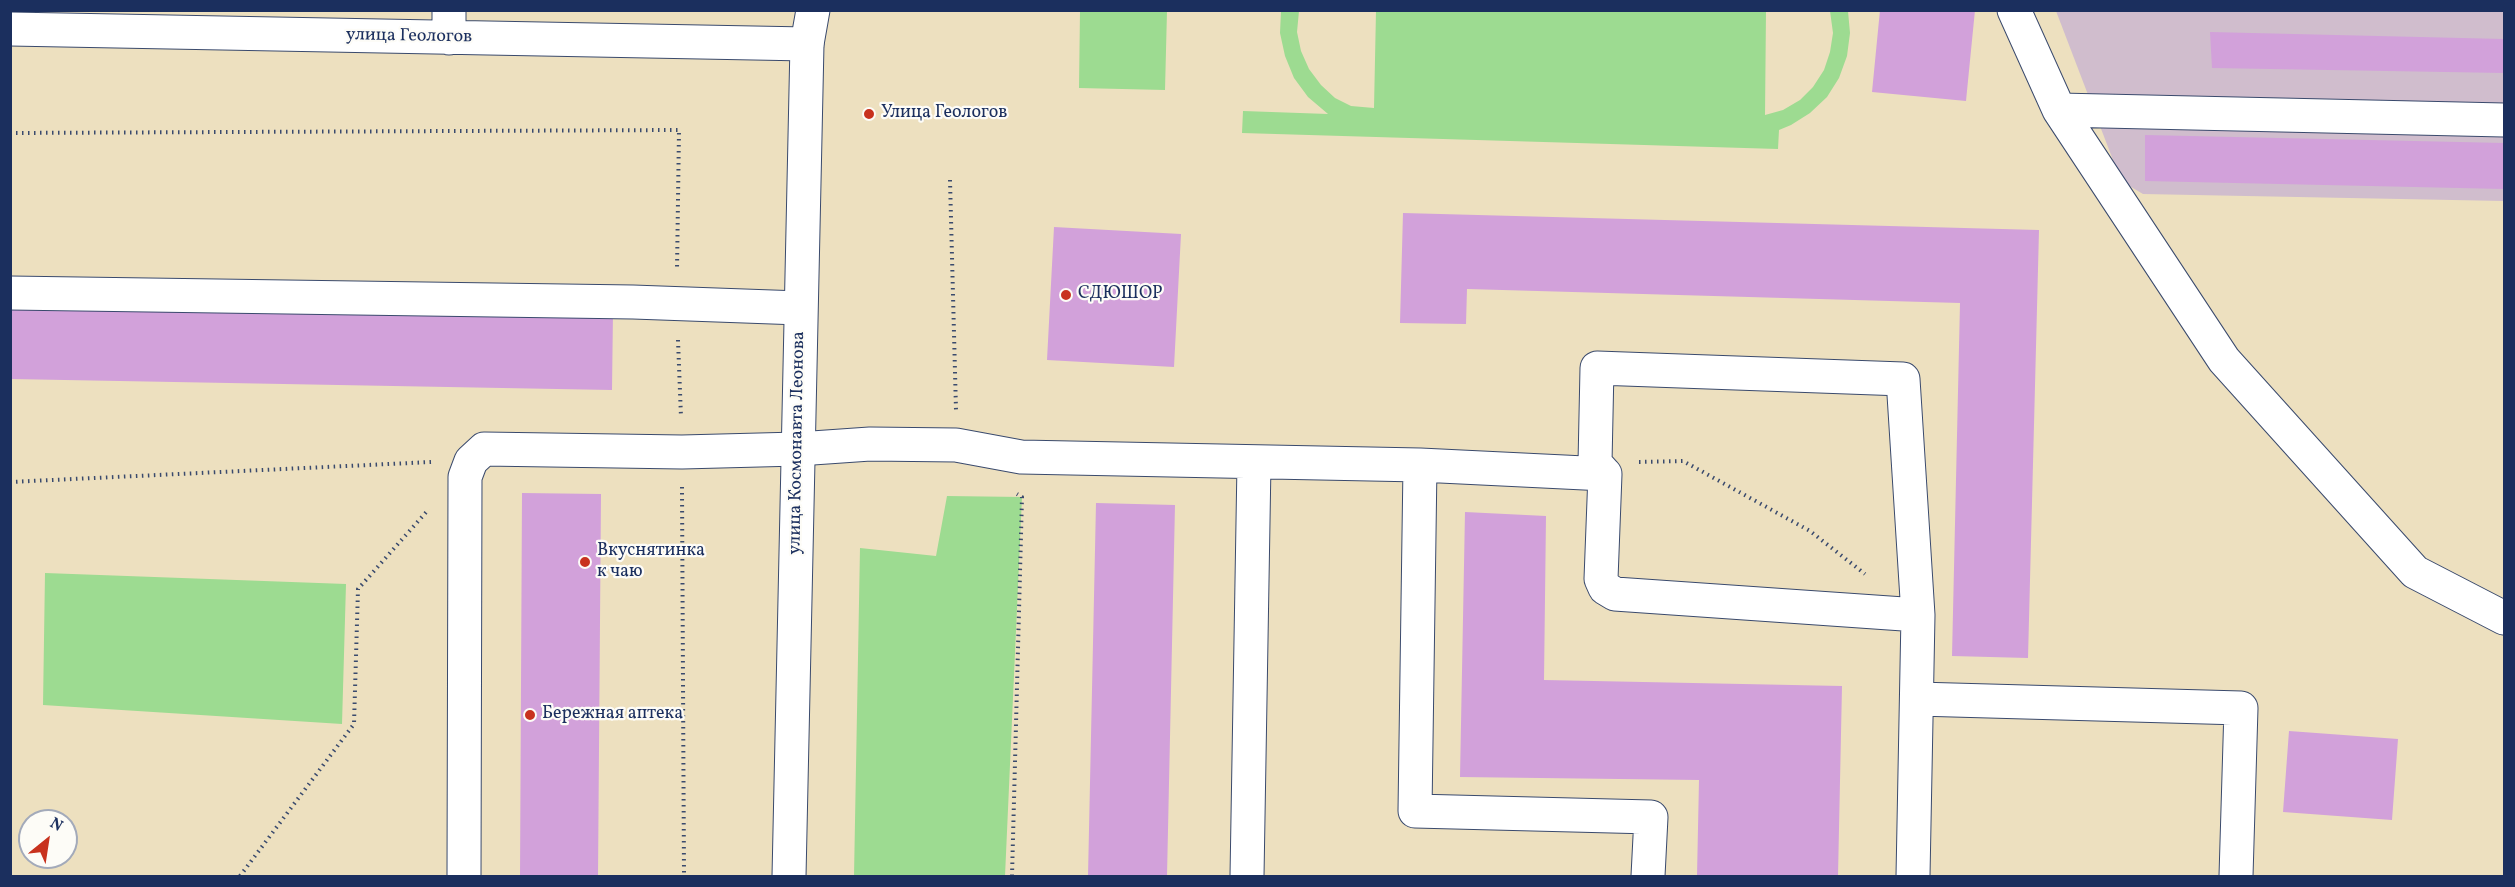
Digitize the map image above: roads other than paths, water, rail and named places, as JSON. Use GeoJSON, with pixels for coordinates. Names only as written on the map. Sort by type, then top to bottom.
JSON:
{"type":"FeatureCollection","features":[{"type":"Feature","properties":{"kind":"main road","name":"улица Космонавта Леонова"},"geometry":{"type":"LineString","coordinates":[[789,876],[807,44],[813,10]]}},
{"type":"Feature","properties":{"kind":"main road"},"geometry":{"type":"LineString","coordinates":[[2014,10],[2059,110],[2223,360],[2415,572],[2505,618]]}},
{"type":"Feature","properties":{"kind":"main road","name":"улица Геологов"},"geometry":{"type":"LineString","coordinates":[[10,29],[449,24],[807,44]]}},
{"type":"Feature","properties":{"kind":"main road"},"geometry":{"type":"LineString","coordinates":[[2059,110],[2505,120]]}},
{"type":"Feature","properties":{"kind":"main road"},"geometry":{"type":"LineString","coordinates":[[10,293],[800,308]]}},
{"type":"Feature","properties":{"kind":"main road"},"geometry":{"type":"LineString","coordinates":[[1913,876],[1918,615],[1904,379],[1597,368],[1601,579],[1605,588],[1615,594],[1918,615]]}},
{"type":"Feature","properties":{"kind":"main road"},"geometry":{"type":"LineString","coordinates":[[464,876],[465,477],[471,461],[484,449],[682,452],[798,449],[870,444],[956,445],[1021,457],[1600,469]]}},
{"type":"Feature","properties":{"kind":"main road"},"geometry":{"type":"LineString","coordinates":[[1247,876],[1254,463]]}},
{"type":"Feature","properties":{"kind":"main road"},"geometry":{"type":"LineString","coordinates":[[1420,465],[1415,811],[1651,817],[1648,876]]}},
{"type":"Feature","properties":{"kind":"main road"},"geometry":{"type":"LineString","coordinates":[[1917,699],[2241,708],[2236,876]]}},
{"type":"Feature","properties":{"kind":"place","name":"Улица Геологов"},"geometry":{"type":"Point","coordinates":[869,114]}},
{"type":"Feature","properties":{"kind":"place","name":"СДЮШОР"},"geometry":{"type":"Point","coordinates":[1066,295]}},
{"type":"Feature","properties":{"kind":"place","name":"Вкуснятинка к чаю"},"geometry":{"type":"Point","coordinates":[585,562]}},
{"type":"Feature","properties":{"kind":"place","name":"Бережная аптека"},"geometry":{"type":"Point","coordinates":[530,715]}}]}
